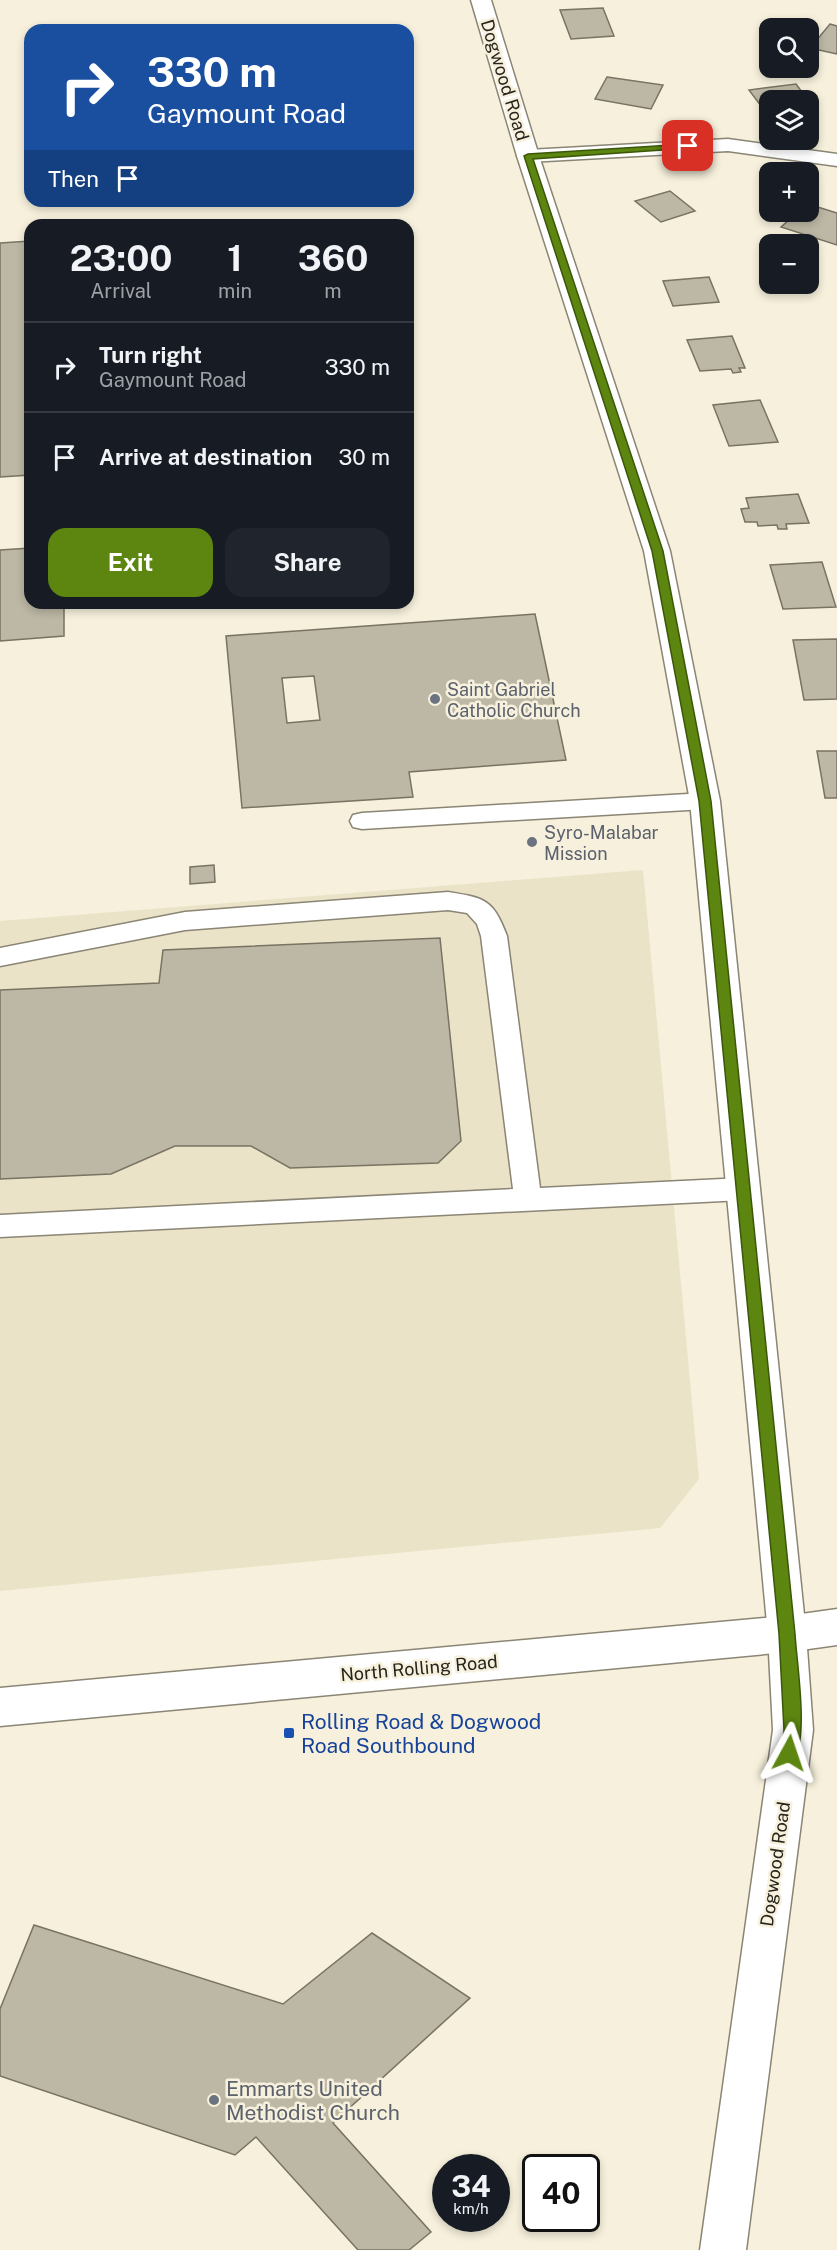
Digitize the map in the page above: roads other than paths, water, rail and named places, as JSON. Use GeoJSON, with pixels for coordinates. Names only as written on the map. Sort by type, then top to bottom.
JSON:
{"type":"FeatureCollection","features":[{"type":"Feature","properties":{"kind":"main road","name":"Dogwood Road"},"geometry":{"type":"LineString","coordinates":[[481,0],[528,156],[657,551],[705,801],[787,1634],[793,1730],[723,2250]]}},
{"type":"Feature","properties":{"kind":"main road"},"geometry":{"type":"LineString","coordinates":[[528,156],[728,145],[837,160]]}},
{"type":"Feature","properties":{"kind":"main road","name":"North Rolling Road"},"geometry":{"type":"LineString","coordinates":[[3,1700],[787,1634],[837,1627]]}},
{"type":"Feature","properties":{"kind":"lane"},"geometry":{"type":"LineString","coordinates":[[362,821],[705,801]]}},
{"type":"Feature","properties":{"kind":"lane"},"geometry":{"type":"LineString","coordinates":[[0,957],[184,921],[448,901],[475,905],[488,920],[494,936],[528,1200]]}},
{"type":"Feature","properties":{"kind":"lane"},"geometry":{"type":"LineString","coordinates":[[0,1226],[743,1189]]}},
{"type":"Feature","properties":{"kind":"place","name":"Saint Gabriel Catholic Church"},"geometry":{"type":"Point","coordinates":[435,699]}},
{"type":"Feature","properties":{"kind":"place","name":"Syro-Malabar Mission"},"geometry":{"type":"Point","coordinates":[532,842]}},
{"type":"Feature","properties":{"kind":"place","name":"Rolling Road & Dogwood Road Southbound"},"geometry":{"type":"Point","coordinates":[289,1733]}},
{"type":"Feature","properties":{"kind":"place","name":"Emmarts United Methodist Church"},"geometry":{"type":"Point","coordinates":[214,2100]}}]}
